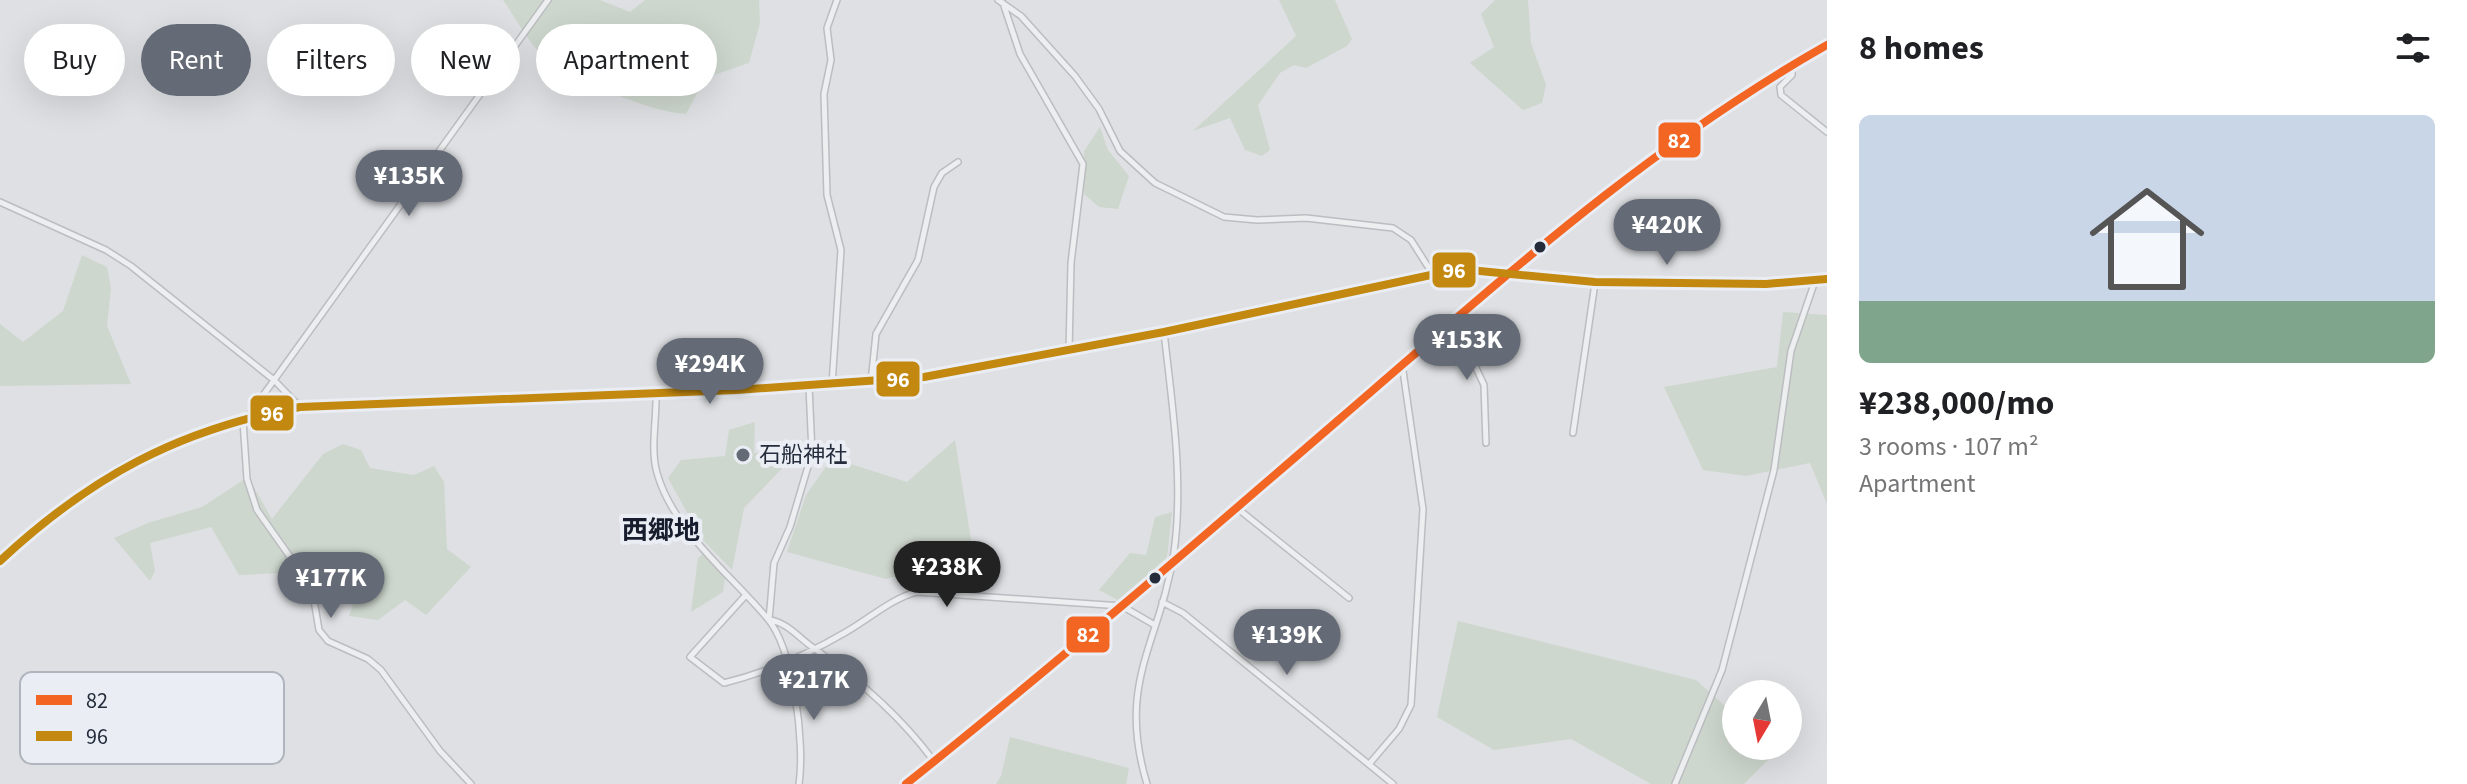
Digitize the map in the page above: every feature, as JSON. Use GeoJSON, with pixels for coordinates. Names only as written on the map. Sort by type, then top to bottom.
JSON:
{"type":"FeatureCollection","features":[{"type":"Feature","properties":{"kind":"highway"},"geometry":{"type":"LineString","coordinates":[[906,784],[1122,606],[1563,225],[1660,151],[1827,45]]}},
{"type":"Feature","properties":{"kind":"street"},"geometry":{"type":"LineString","coordinates":[[471,784],[440,751],[381,670],[368,659],[328,641],[319,630],[312,588],[266,528],[248,486],[244,420],[548,0]]}},
{"type":"Feature","properties":{"kind":"street"},"geometry":{"type":"LineString","coordinates":[[832,385],[841,250],[827,195],[824,94],[831,60],[827,28],[837,0]]}},
{"type":"Feature","properties":{"kind":"street"},"geometry":{"type":"LineString","coordinates":[[1000,2],[1021,16],[1075,76],[1099,109],[1120,151],[1155,183],[1224,217],[1257,220],[1306,218],[1393,228],[1411,240],[1432,273]]}},
{"type":"Feature","properties":{"kind":"street"},"geometry":{"type":"LineString","coordinates":[[1000,2],[1020,54],[1083,164],[1071,263],[1069,351]]}},
{"type":"Feature","properties":{"kind":"street"},"geometry":{"type":"LineString","coordinates":[[1792,65],[1792,75],[1780,87],[1781,95],[1827,132]]}},
{"type":"Feature","properties":{"kind":"street"},"geometry":{"type":"LineString","coordinates":[[871,382],[876,334],[918,260],[934,187],[942,173],[958,162]]}},
{"type":"Feature","properties":{"kind":"street"},"geometry":{"type":"LineString","coordinates":[[0,202],[106,250],[131,266],[274,380],[300,407]]}},
{"type":"Feature","properties":{"kind":"street"},"geometry":{"type":"LineString","coordinates":[[0,561],[52,516],[130,462],[162,447],[244,420],[300,407],[832,385],[952,373],[1164,332],[1459,269],[1595,282],[1766,284],[1827,279]]}},
{"type":"Feature","properties":{"kind":"street"},"geometry":{"type":"LineString","coordinates":[[1675,784],[1722,670],[1774,470],[1791,351],[1815,280]]}},
{"type":"Feature","properties":{"kind":"street"},"geometry":{"type":"LineString","coordinates":[[1573,433],[1595,282]]}},
{"type":"Feature","properties":{"kind":"street"},"geometry":{"type":"LineString","coordinates":[[1454,320],[1484,385],[1486,443]]}},
{"type":"Feature","properties":{"kind":"street"},"geometry":{"type":"LineString","coordinates":[[1147,784],[1139,747],[1135,694],[1171,563],[1176,472],[1164,332]]}},
{"type":"Feature","properties":{"kind":"street"},"geometry":{"type":"LineString","coordinates":[[1370,763],[1406,719],[1412,691],[1423,509],[1402,364]]}},
{"type":"Feature","properties":{"kind":"street"},"geometry":{"type":"LineString","coordinates":[[769,620],[774,563],[790,527],[812,453],[809,386]]}},
{"type":"Feature","properties":{"kind":"street"},"geometry":{"type":"LineString","coordinates":[[656,393],[655,462],[659,479],[690,532],[769,620],[786,663],[799,718],[799,784]]}},
{"type":"Feature","properties":{"kind":"street"},"geometry":{"type":"LineString","coordinates":[[1237,508],[1349,598]]}},
{"type":"Feature","properties":{"kind":"street"},"geometry":{"type":"LineString","coordinates":[[745,596],[690,657],[724,683],[786,663],[899,598],[917,592],[1122,606],[1153,624]]}},
{"type":"Feature","properties":{"kind":"street"},"geometry":{"type":"LineString","coordinates":[[1162,602],[1183,613],[1393,784]]}},
{"type":"Feature","properties":{"kind":"street"},"geometry":{"type":"LineString","coordinates":[[769,620],[781,623],[838,663],[891,712],[934,762]]}},
{"type":"Feature","properties":{"kind":"shaded area"},"geometry":{"type":"Polygon","coordinates":[[[503,0],[600,0],[630,12],[645,0],[759,0],[760,23],[749,63],[717,74],[717,24],[536,24],[536,48],[503,0]]]}},
{"type":"Feature","properties":{"kind":"shaded area"},"geometry":{"type":"Polygon","coordinates":[[[1279,0],[1335,0],[1352,39],[1347,46],[1306,68],[1294,65],[1280,73],[1258,105],[1270,150],[1262,156],[1245,150],[1230,118],[1193,131],[1296,36],[1279,0]]]}},
{"type":"Feature","properties":{"kind":"shaded area"},"geometry":{"type":"Polygon","coordinates":[[[1495,0],[1528,0],[1531,43],[1546,85],[1542,103],[1523,110],[1470,63],[1494,47],[1481,14],[1495,0]]]}},
{"type":"Feature","properties":{"kind":"shaded area"},"geometry":{"type":"Polygon","coordinates":[[[620,96],[696,96],[686,114],[653,108],[620,96]]]}},
{"type":"Feature","properties":{"kind":"shaded area"},"geometry":{"type":"Polygon","coordinates":[[[1100,127],[1108,150],[1129,176],[1118,209],[1099,207],[1084,194],[1084,151],[1100,127]]]}},
{"type":"Feature","properties":{"kind":"shaded area"},"geometry":{"type":"Polygon","coordinates":[[[82,255],[107,267],[111,288],[107,326],[131,384],[0,386],[0,324],[23,342],[63,311],[82,255]]]}},
{"type":"Feature","properties":{"kind":"shaded area"},"geometry":{"type":"Polygon","coordinates":[[[1783,312],[1827,315],[1827,504],[1810,463],[1746,476],[1703,470],[1664,387],[1777,367],[1783,312]]]}},
{"type":"Feature","properties":{"kind":"shaded area"},"geometry":{"type":"Polygon","coordinates":[[[755,422],[754,453],[797,453],[744,508],[732,570],[701,538],[668,478],[681,460],[725,456],[729,430],[755,422]]]}},
{"type":"Feature","properties":{"kind":"shaded area"},"geometry":{"type":"Polygon","coordinates":[[[955,440],[978,583],[917,590],[906,573],[886,579],[787,552],[806,495],[832,458],[907,482],[955,440]]]}},
{"type":"Feature","properties":{"kind":"shaded area"},"geometry":{"type":"Polygon","coordinates":[[[343,444],[361,450],[370,468],[414,475],[434,466],[444,482],[447,549],[471,567],[426,615],[405,600],[378,620],[349,616],[360,584],[343,570],[239,575],[211,527],[150,543],[155,571],[150,581],[114,538],[148,523],[202,507],[248,477],[272,519],[323,454],[343,444]]]}},
{"type":"Feature","properties":{"kind":"shaded area"},"geometry":{"type":"Polygon","coordinates":[[[1172,512],[1167,557],[1120,601],[1099,590],[1130,553],[1146,555],[1155,517],[1172,512]]]}},
{"type":"Feature","properties":{"kind":"shaded area"},"geometry":{"type":"Polygon","coordinates":[[[703,554],[725,577],[723,592],[691,612],[698,558],[703,554]]]}},
{"type":"Feature","properties":{"kind":"shaded area"},"geometry":{"type":"Polygon","coordinates":[[[1458,621],[1696,680],[1722,703],[1722,760],[1768,760],[1744,784],[1651,784],[1571,739],[1494,750],[1437,717],[1458,621]]]}},
{"type":"Feature","properties":{"kind":"shaded area"},"geometry":{"type":"Polygon","coordinates":[[[1010,737],[1129,768],[1126,784],[996,784],[1001,776],[1010,737]]]}},
{"type":"Feature","properties":{"kind":"transit line","name":"82"},"geometry":{"type":"LineString","coordinates":[[906,784],[1083,639],[1535,251],[1704,122],[1827,45]]}},
{"type":"Feature","properties":{"kind":"transit line","name":"96"},"geometry":{"type":"LineString","coordinates":[[0,561],[68,505],[138,461],[215,429],[300,407],[736,390],[924,377],[1164,332],[1459,269],[1595,282],[1766,284],[1827,279]]}},
{"type":"Feature","properties":{"kind":"place","name":"石船神社"},"geometry":{"type":"Point","coordinates":[743,455]}},
{"type":"Feature","properties":{"kind":"district","name":"西郷地"},"geometry":{"type":"Point","coordinates":[661,530]}}]}
